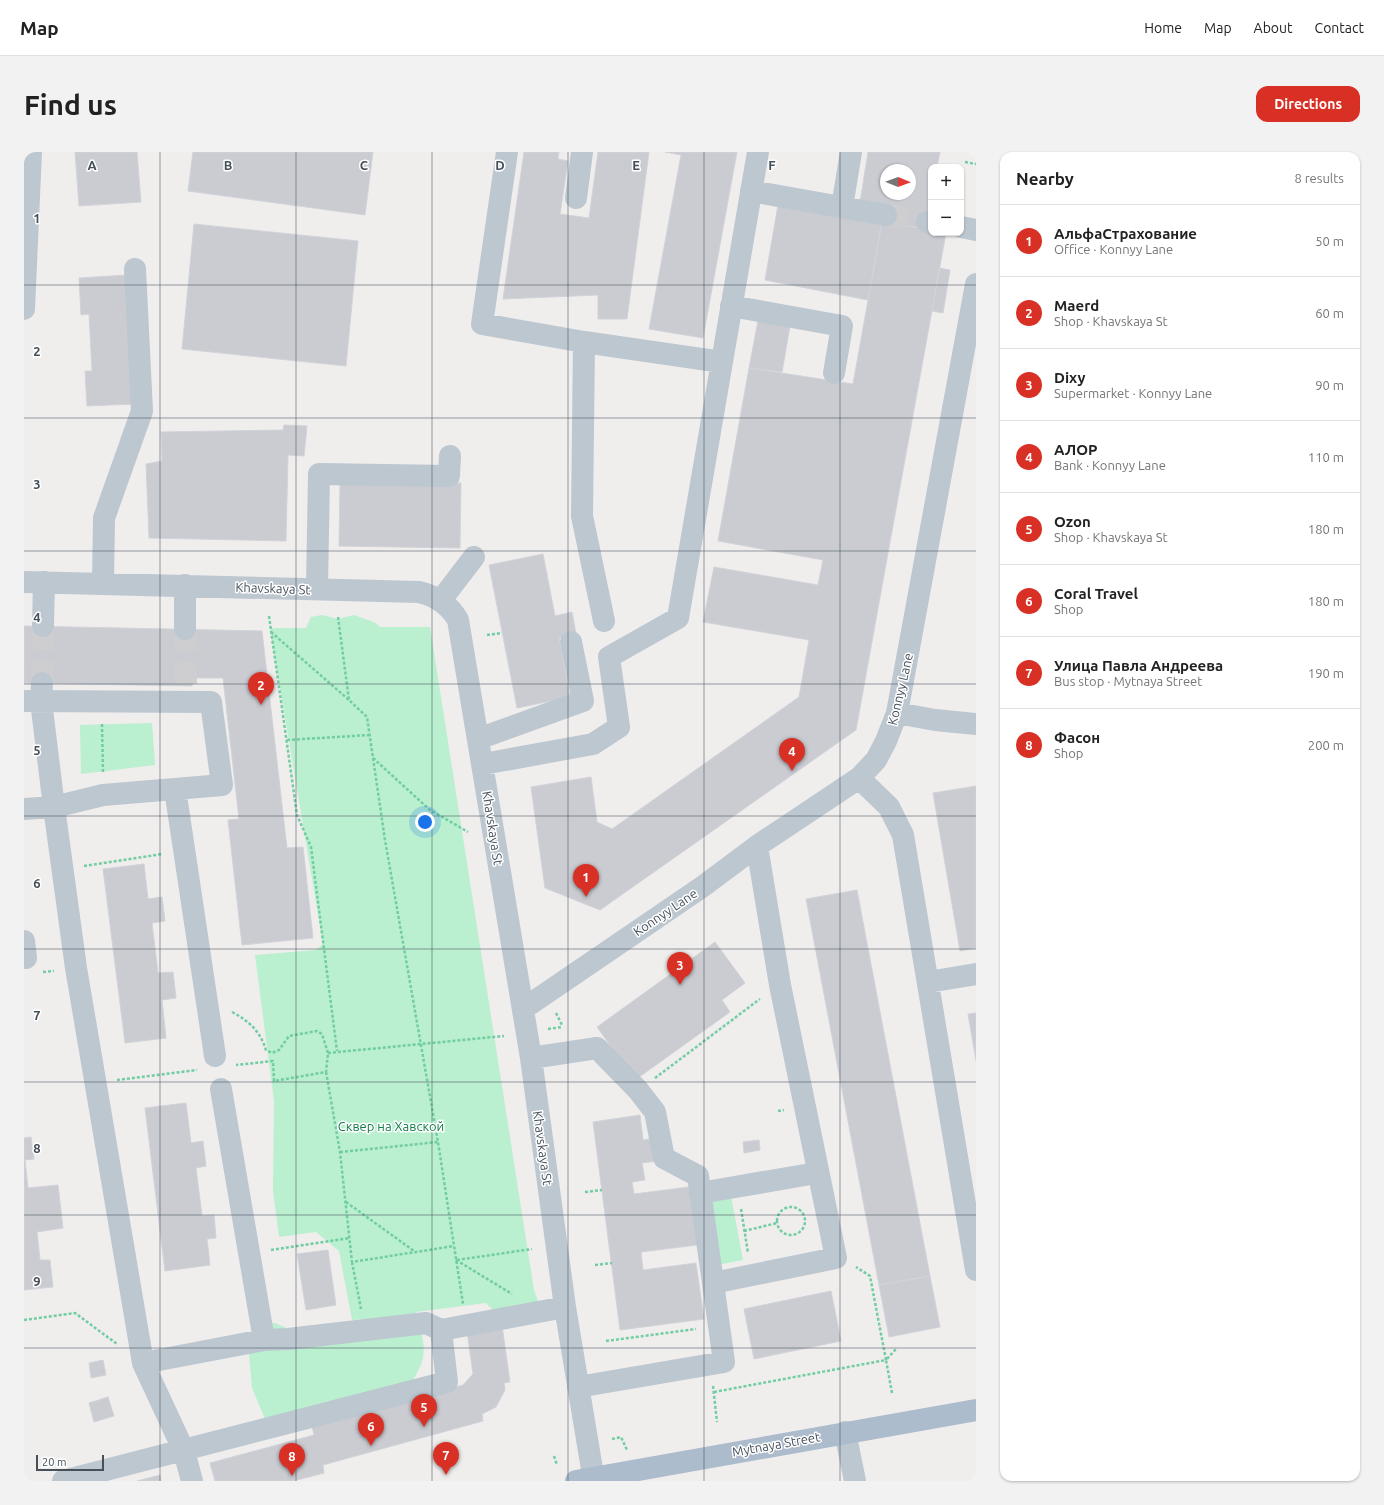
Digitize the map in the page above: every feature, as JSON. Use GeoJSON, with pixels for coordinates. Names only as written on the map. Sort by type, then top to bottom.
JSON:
{"type":"FeatureCollection","features":[{"type":"Feature","properties":{"kind":"main road","name":"Mytnaya Street"},"geometry":{"type":"LineString","coordinates":[[587,1480],[845,1432],[976,1410]]}},
{"type":"Feature","properties":{"kind":"street"},"geometry":{"type":"LineString","coordinates":[[24,309],[31,152]]}},
{"type":"Feature","properties":{"kind":"street"},"geometry":{"type":"LineString","coordinates":[[507,152],[482,324],[584,342],[722,362]]}},
{"type":"Feature","properties":{"kind":"street"},"geometry":{"type":"LineString","coordinates":[[576,198],[582,152]]}},
{"type":"Feature","properties":{"kind":"street"},"geometry":{"type":"LineString","coordinates":[[483,764],[593,744],[619,727],[609,657],[678,618],[758,152]]}},
{"type":"Feature","properties":{"kind":"street"},"geometry":{"type":"LineString","coordinates":[[842,207],[851,152]]}},
{"type":"Feature","properties":{"kind":"street"},"geometry":{"type":"LineString","coordinates":[[751,191],[886,215]]}},
{"type":"Feature","properties":{"kind":"street"},"geometry":{"type":"LineString","coordinates":[[964,228],[976,230]]}},
{"type":"Feature","properties":{"kind":"street"},"geometry":{"type":"LineString","coordinates":[[102,584],[104,518],[142,412],[135,269]]}},
{"type":"Feature","properties":{"kind":"street","name":"Konnyy Lane"},"geometry":{"type":"LineString","coordinates":[[523,1009],[702,887],[757,846],[859,778],[879,754],[886,742],[897,713],[976,289]]}},
{"type":"Feature","properties":{"kind":"street"},"geometry":{"type":"LineString","coordinates":[[731,306],[842,326],[834,373]]}},
{"type":"Feature","properties":{"kind":"street"},"geometry":{"type":"LineString","coordinates":[[584,342],[582,516],[604,621]]}},
{"type":"Feature","properties":{"kind":"street"},"geometry":{"type":"LineString","coordinates":[[317,589],[319,474],[449,476],[450,456]]}},
{"type":"Feature","properties":{"kind":"street"},"geometry":{"type":"LineString","coordinates":[[440,600],[474,557]]}},
{"type":"Feature","properties":{"kind":"street"},"geometry":{"type":"LineString","coordinates":[[34,582],[43,626]]}},
{"type":"Feature","properties":{"kind":"street","name":"Khavskaya St"},"geometry":{"type":"LineString","coordinates":[[34,582],[419,592],[430,594],[453,610],[458,620],[531,1058],[565,1307],[578,1387],[587,1480]]}},
{"type":"Feature","properties":{"kind":"street"},"geometry":{"type":"LineString","coordinates":[[185,585],[185,629]]}},
{"type":"Feature","properties":{"kind":"street"},"geometry":{"type":"LineString","coordinates":[[478,739],[583,701],[571,642]]}},
{"type":"Feature","properties":{"kind":"street"},"geometry":{"type":"LineString","coordinates":[[24,809],[54,807],[103,795],[222,785],[211,702],[186,694],[36,695],[54,807],[76,968],[143,1363],[184,1451],[192,1481]]}},
{"type":"Feature","properties":{"kind":"street"},"geometry":{"type":"LineString","coordinates":[[897,713],[935,720],[976,724]]}},
{"type":"Feature","properties":{"kind":"street"},"geometry":{"type":"LineString","coordinates":[[859,778],[889,807],[903,835],[976,1270]]}},
{"type":"Feature","properties":{"kind":"street"},"geometry":{"type":"LineString","coordinates":[[175,789],[216,1063]]}},
{"type":"Feature","properties":{"kind":"street"},"geometry":{"type":"LineString","coordinates":[[713,1283],[836,1258],[780,985],[757,846]]}},
{"type":"Feature","properties":{"kind":"street"},"geometry":{"type":"LineString","coordinates":[[928,982],[976,974]]}},
{"type":"Feature","properties":{"kind":"street"},"geometry":{"type":"LineString","coordinates":[[531,1058],[597,1048],[638,1090],[655,1112],[664,1158],[698,1176],[724,1362],[578,1387]]}},
{"type":"Feature","properties":{"kind":"street"},"geometry":{"type":"LineString","coordinates":[[221,1089],[264,1340]]}},
{"type":"Feature","properties":{"kind":"street"},"geometry":{"type":"LineString","coordinates":[[700,1193],[805,1175]]}},
{"type":"Feature","properties":{"kind":"street"},"geometry":{"type":"LineString","coordinates":[[143,1363],[264,1340],[288,1339],[426,1323],[442,1330],[565,1307]]}},
{"type":"Feature","properties":{"kind":"street"},"geometry":{"type":"LineString","coordinates":[[63,1481],[447,1382],[442,1330]]}},
{"type":"Feature","properties":{"kind":"street"},"geometry":{"type":"LineString","coordinates":[[845,1432],[855,1481]]}},
{"type":"Feature","properties":{"kind":"path"},"geometry":{"type":"LineString","coordinates":[[965,162],[976,164]]}},
{"type":"Feature","properties":{"kind":"path"},"geometry":{"type":"LineString","coordinates":[[269,616],[298,815],[311,847],[337,1051]]}},
{"type":"Feature","properties":{"kind":"path"},"geometry":{"type":"LineString","coordinates":[[338,617],[349,700]]}},
{"type":"Feature","properties":{"kind":"path"},"geometry":{"type":"LineString","coordinates":[[271,632],[367,717],[467,1325]]}},
{"type":"Feature","properties":{"kind":"path"},"geometry":{"type":"LineString","coordinates":[[487,636],[502,632]]}},
{"type":"Feature","properties":{"kind":"path"},"geometry":{"type":"LineString","coordinates":[[102,722],[103,774]]}},
{"type":"Feature","properties":{"kind":"path"},"geometry":{"type":"LineString","coordinates":[[287,740],[370,735]]}},
{"type":"Feature","properties":{"kind":"path"},"geometry":{"type":"LineString","coordinates":[[373,757],[430,810],[468,832]]}},
{"type":"Feature","properties":{"kind":"path"},"geometry":{"type":"LineString","coordinates":[[62,869],[184,851]]}},
{"type":"Feature","properties":{"kind":"path"},"geometry":{"type":"LineString","coordinates":[[30,957],[76,968]]}},
{"type":"Feature","properties":{"kind":"path"},"geometry":{"type":"LineString","coordinates":[[638,1090],[780,985]]}},
{"type":"Feature","properties":{"kind":"path"},"geometry":{"type":"LineString","coordinates":[[208,1010],[227,1009],[247,1020],[264,1042],[266,1050],[272,1052],[279,1050],[289,1036],[317,1031],[322,1034],[328,1053],[326,1072],[340,1152],[352,1262],[364,1330]]}},
{"type":"Feature","properties":{"kind":"path"},"geometry":{"type":"LineString","coordinates":[[544,1030],[562,1026],[554,1009]]}},
{"type":"Feature","properties":{"kind":"path"},"geometry":{"type":"LineString","coordinates":[[328,1053],[504,1036]]}},
{"type":"Feature","properties":{"kind":"path"},"geometry":{"type":"LineString","coordinates":[[96,1082],[216,1063],[273,1061],[274,1081],[326,1072]]}},
{"type":"Feature","properties":{"kind":"path"},"geometry":{"type":"LineString","coordinates":[[340,1152],[438,1142]]}},
{"type":"Feature","properties":{"kind":"path"},"geometry":{"type":"LineString","coordinates":[[737,1186],[751,1275]]}},
{"type":"Feature","properties":{"kind":"path"},"geometry":{"type":"LineString","coordinates":[[585,1192],[602,1190]]}},
{"type":"Feature","properties":{"kind":"path"},"geometry":{"type":"LineString","coordinates":[[346,1201],[414,1251]]}},
{"type":"Feature","properties":{"kind":"path"},"geometry":{"type":"LineString","coordinates":[[788,1207],[797,1208],[805,1218],[803,1228],[796,1234],[786,1234],[777,1224],[780,1211],[788,1207]]}},
{"type":"Feature","properties":{"kind":"path"},"geometry":{"type":"LineString","coordinates":[[744,1231],[777,1224]]}},
{"type":"Feature","properties":{"kind":"path"},"geometry":{"type":"LineString","coordinates":[[249,1254],[350,1238]]}},
{"type":"Feature","properties":{"kind":"path"},"geometry":{"type":"LineString","coordinates":[[352,1262],[414,1251],[454,1246]]}},
{"type":"Feature","properties":{"kind":"path"},"geometry":{"type":"LineString","coordinates":[[456,1260],[532,1249]]}},
{"type":"Feature","properties":{"kind":"path"},"geometry":{"type":"LineString","coordinates":[[836,1258],[849,1262],[870,1276],[892,1393]]}},
{"type":"Feature","properties":{"kind":"path"},"geometry":{"type":"LineString","coordinates":[[456,1260],[542,1312]]}},
{"type":"Feature","properties":{"kind":"path"},"geometry":{"type":"LineString","coordinates":[[595,1265],[612,1263]]}},
{"type":"Feature","properties":{"kind":"path"},"geometry":{"type":"LineString","coordinates":[[24,1320],[75,1314],[143,1363]]}},
{"type":"Feature","properties":{"kind":"path"},"geometry":{"type":"LineString","coordinates":[[606,1341],[719,1325]]}},
{"type":"Feature","properties":{"kind":"path"},"geometry":{"type":"LineString","coordinates":[[714,1392],[886,1360],[896,1350]]}},
{"type":"Feature","properties":{"kind":"path"},"geometry":{"type":"LineString","coordinates":[[710,1364],[717,1422]]}},
{"type":"Feature","properties":{"kind":"path"},"geometry":{"type":"LineString","coordinates":[[612,1439],[621,1437],[627,1450]]}},
{"type":"Feature","properties":{"kind":"path"},"geometry":{"type":"LineString","coordinates":[[554,1456],[557,1464]]}},
{"type":"Feature","properties":{"kind":"green space","name":"Сквер на Хавской"},"geometry":{"type":"Polygon","coordinates":[[[322,615],[338,619],[354,615],[376,623],[380,627],[430,627],[534,1290],[542,1312],[499,1316],[486,1303],[416,1312],[424,1347],[422,1362],[412,1382],[346,1402],[327,1401],[312,1408],[265,1419],[252,1388],[249,1354],[260,1322],[275,1323],[309,1338],[360,1326],[362,1319],[352,1320],[339,1251],[316,1232],[279,1237],[273,1191],[274,1101],[255,955],[316,950],[323,944],[270,628],[306,628],[311,617],[322,615]]]}},
{"type":"Feature","properties":{"kind":"green space"},"geometry":{"type":"Polygon","coordinates":[[[152,723],[155,765],[81,774],[80,725],[152,723]]]}},
{"type":"Feature","properties":{"kind":"green space"},"geometry":{"type":"Polygon","coordinates":[[[731,1196],[743,1260],[718,1265],[706,1200],[731,1196]]]}},
{"type":"Feature","properties":{"kind":"building"},"geometry":{"type":"Polygon","coordinates":[[[75,152],[137,152],[141,202],[79,206],[75,152]]]}},
{"type":"Feature","properties":{"kind":"building"},"geometry":{"type":"Polygon","coordinates":[[[193,152],[373,152],[365,215],[188,191],[193,152]]]}},
{"type":"Feature","properties":{"kind":"building"},"geometry":{"type":"Polygon","coordinates":[[[524,152],[559,152],[558,159],[568,161],[560,214],[589,218],[598,152],[649,152],[627,319],[598,319],[598,295],[503,299],[524,152]]]}},
{"type":"Feature","properties":{"kind":"building"},"geometry":{"type":"Polygon","coordinates":[[[665,152],[737,152],[703,338],[649,329],[681,155],[665,152]]]}},
{"type":"Feature","properties":{"kind":"building"},"geometry":{"type":"Polygon","coordinates":[[[868,152],[940,152],[938,164],[928,164],[928,218],[926,229],[885,222],[860,202],[868,152]]]}},
{"type":"Feature","properties":{"kind":"building"},"geometry":{"type":"Polygon","coordinates":[[[778,205],[882,222],[868,300],[765,280],[778,205]]]}},
{"type":"Feature","properties":{"kind":"building"},"geometry":{"type":"Polygon","coordinates":[[[882,222],[928,230],[928,236],[945,236],[856,730],[600,910],[545,888],[531,787],[591,777],[597,822],[612,829],[799,697],[809,640],[703,622],[714,567],[818,585],[823,560],[718,541],[749,368],[853,384],[882,222]]]}},
{"type":"Feature","properties":{"kind":"building"},"geometry":{"type":"Polygon","coordinates":[[[194,224],[358,241],[346,366],[182,349],[194,224]]]}},
{"type":"Feature","properties":{"kind":"building"},"geometry":{"type":"Polygon","coordinates":[[[939,268],[950,270],[943,313],[932,311],[939,268]]]}},
{"type":"Feature","properties":{"kind":"building"},"geometry":{"type":"Polygon","coordinates":[[[127,275],[134,404],[87,406],[85,371],[92,371],[89,314],[81,315],[79,278],[127,275]]]}},
{"type":"Feature","properties":{"kind":"building"},"geometry":{"type":"Polygon","coordinates":[[[758,321],[790,326],[782,372],[749,368],[758,321]]]}},
{"type":"Feature","properties":{"kind":"building"},"geometry":{"type":"Polygon","coordinates":[[[284,425],[307,426],[304,456],[288,455],[286,541],[149,538],[146,464],[162,461],[161,432],[283,430],[284,425]]]}},
{"type":"Feature","properties":{"kind":"building"},"geometry":{"type":"Polygon","coordinates":[[[340,482],[461,483],[460,548],[339,546],[340,482]]]}},
{"type":"Feature","properties":{"kind":"building"},"geometry":{"type":"Polygon","coordinates":[[[543,554],[555,616],[572,612],[576,634],[559,638],[570,697],[517,708],[489,565],[543,554]]]}},
{"type":"Feature","properties":{"kind":"building"},"geometry":{"type":"Polygon","coordinates":[[[24,626],[262,631],[287,848],[303,847],[313,938],[242,945],[228,820],[239,819],[223,678],[193,678],[192,686],[24,683],[24,626]]]}},
{"type":"Feature","properties":{"kind":"building"},"geometry":{"type":"Polygon","coordinates":[[[976,786],[976,948],[960,951],[933,793],[976,786]]]}},
{"type":"Feature","properties":{"kind":"building"},"geometry":{"type":"Polygon","coordinates":[[[144,864],[148,899],[162,897],[165,921],[152,923],[158,973],[173,972],[176,998],[162,1000],[166,1038],[125,1043],[103,869],[144,864]]]}},
{"type":"Feature","properties":{"kind":"building"},"geometry":{"type":"Polygon","coordinates":[[[857,890],[930,1276],[879,1285],[806,899],[857,890]]]}},
{"type":"Feature","properties":{"kind":"building"},"geometry":{"type":"Polygon","coordinates":[[[715,942],[745,983],[722,1000],[730,1012],[635,1080],[597,1027],[715,942]]]}},
{"type":"Feature","properties":{"kind":"building"},"geometry":{"type":"Polygon","coordinates":[[[976,1013],[976,1061],[968,1014],[976,1013]]]}},
{"type":"Feature","properties":{"kind":"building"},"geometry":{"type":"Polygon","coordinates":[[[186,1103],[191,1143],[203,1141],[206,1166],[196,1168],[202,1216],[214,1215],[216,1238],[207,1239],[210,1265],[165,1271],[145,1108],[186,1103]]]}},
{"type":"Feature","properties":{"kind":"building"},"geometry":{"type":"Polygon","coordinates":[[[640,1115],[643,1140],[656,1138],[658,1161],[642,1163],[645,1180],[632,1182],[634,1194],[689,1187],[697,1245],[641,1252],[643,1270],[696,1263],[704,1319],[620,1330],[593,1122],[640,1115]]]}},
{"type":"Feature","properties":{"kind":"building"},"geometry":{"type":"Polygon","coordinates":[[[31,1137],[34,1159],[25,1160],[28,1188],[58,1185],[63,1228],[37,1232],[40,1260],[50,1260],[53,1287],[24,1290],[24,1138],[31,1137]]]}},
{"type":"Feature","properties":{"kind":"building"},"geometry":{"type":"Polygon","coordinates":[[[759,1140],[760,1150],[744,1153],[743,1142],[759,1140]]]}},
{"type":"Feature","properties":{"kind":"building"},"geometry":{"type":"Polygon","coordinates":[[[328,1250],[336,1305],[306,1310],[297,1254],[328,1250]]]}},
{"type":"Feature","properties":{"kind":"building"},"geometry":{"type":"Polygon","coordinates":[[[930,1276],[940,1327],[889,1337],[879,1285],[930,1276]]]}},
{"type":"Feature","properties":{"kind":"building"},"geometry":{"type":"Polygon","coordinates":[[[831,1291],[841,1341],[754,1359],[744,1309],[831,1291]]]}},
{"type":"Feature","properties":{"kind":"building"},"geometry":{"type":"Polygon","coordinates":[[[502,1325],[510,1382],[504,1383],[505,1390],[496,1407],[482,1414],[483,1421],[323,1465],[324,1473],[293,1481],[215,1481],[210,1463],[314,1435],[312,1426],[463,1385],[473,1374],[467,1331],[502,1325]]]}},
{"type":"Feature","properties":{"kind":"building"},"geometry":{"type":"Polygon","coordinates":[[[103,1360],[106,1375],[91,1378],[89,1363],[103,1360]]]}},
{"type":"Feature","properties":{"kind":"building"},"geometry":{"type":"Polygon","coordinates":[[[108,1397],[114,1416],[94,1422],[89,1403],[108,1397]]]}},
{"type":"Feature","properties":{"kind":"building"},"geometry":{"type":"Polygon","coordinates":[[[160,1475],[161,1481],[137,1481],[160,1475]]]}},
{"type":"Feature","properties":{"kind":"tunnel"},"geometry":{"type":"LineString","coordinates":[[886,215],[927,222]]}},
{"type":"Feature","properties":{"kind":"tunnel"},"geometry":{"type":"LineString","coordinates":[[42,683],[43,626]]}},
{"type":"Feature","properties":{"kind":"tunnel"},"geometry":{"type":"LineString","coordinates":[[185,629],[186,686]]}},
{"type":"Feature","properties":{"kind":"place","name":"Maerd"},"geometry":{"type":"Point","coordinates":[261,705]}},
{"type":"Feature","properties":{"kind":"place","name":"АЛОР"},"geometry":{"type":"Point","coordinates":[792,771]}},
{"type":"Feature","properties":{"kind":"place","name":"АльфаСтрахование"},"geometry":{"type":"Point","coordinates":[586,897]}},
{"type":"Feature","properties":{"kind":"place","name":"Dixy"},"geometry":{"type":"Point","coordinates":[680,985]}},
{"type":"Feature","properties":{"kind":"place","name":"Ozon"},"geometry":{"type":"Point","coordinates":[424,1427]}},
{"type":"Feature","properties":{"kind":"place","name":"Coral Travel"},"geometry":{"type":"Point","coordinates":[371,1446]}},
{"type":"Feature","properties":{"kind":"place","name":"Улица Павла Андреева"},"geometry":{"type":"Point","coordinates":[446,1475]}},
{"type":"Feature","properties":{"kind":"place","name":"Фасон"},"geometry":{"type":"Point","coordinates":[292,1476]}}]}
